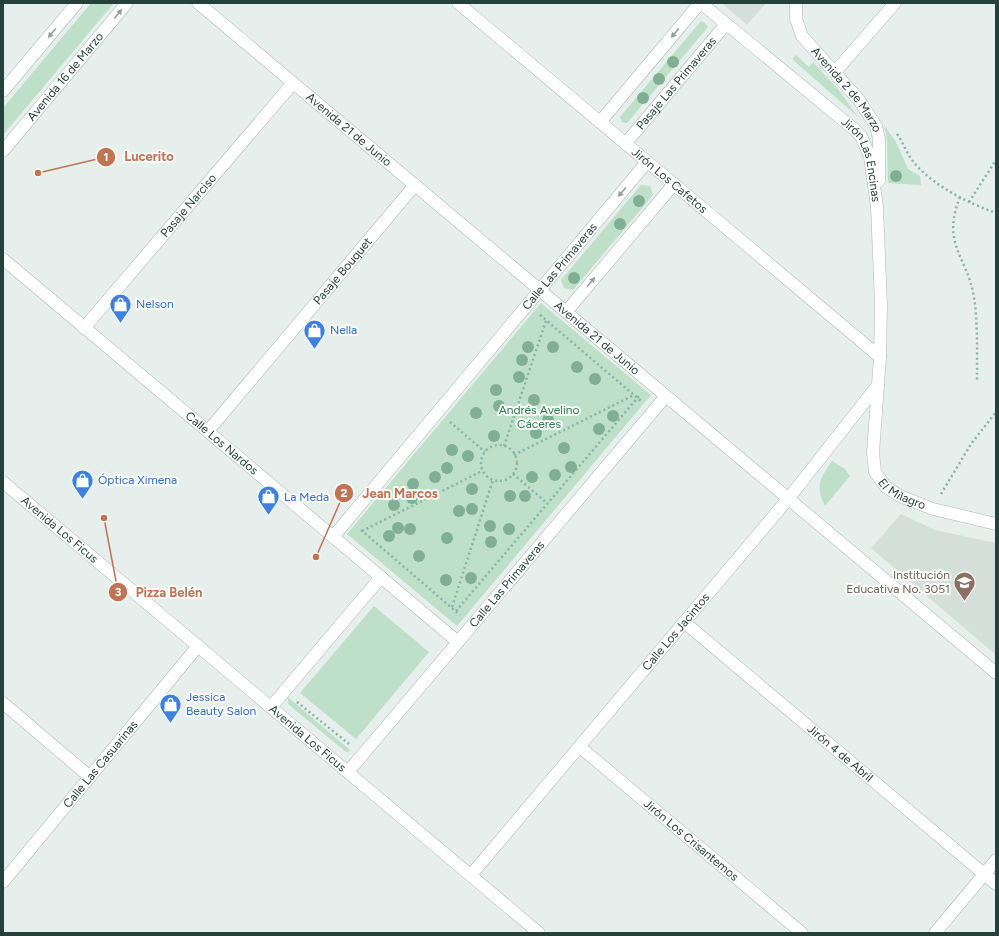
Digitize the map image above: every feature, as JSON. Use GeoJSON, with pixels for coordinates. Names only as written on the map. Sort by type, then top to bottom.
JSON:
{"type":"FeatureCollection","features":[{"type":"Feature","properties":{"kind":"street"},"geometry":{"type":"LineString","coordinates":[[3,91],[77,3]]}},
{"type":"Feature","properties":{"kind":"street","name":"Avenida 16 de Marzo"},"geometry":{"type":"LineString","coordinates":[[3,151],[127,3]]}},
{"type":"Feature","properties":{"kind":"street","name":"Avenida 21 de Junio"},"geometry":{"type":"LineString","coordinates":[[198,3],[996,673]]}},
{"type":"Feature","properties":{"kind":"street","name":"Jirón Los Cafetos"},"geometry":{"type":"LineString","coordinates":[[458,3],[880,357]]}},
{"type":"Feature","properties":{"kind":"street"},"geometry":{"type":"LineString","coordinates":[[600,122],[701,3]]}},
{"type":"Feature","properties":{"kind":"street","name":"Jirón Las Encinas"},"geometry":{"type":"LineString","coordinates":[[701,3],[861,136],[870,157],[877,207],[881,305],[878,385]]}},
{"type":"Feature","properties":{"kind":"street","name":"Avenida 2 de Marzo"},"geometry":{"type":"LineString","coordinates":[[796,3],[796,19],[802,36],[835,72],[868,112],[876,126],[880,139],[877,207]]}},
{"type":"Feature","properties":{"kind":"street"},"geometry":{"type":"LineString","coordinates":[[835,72],[895,3]]}},
{"type":"Feature","properties":{"kind":"street","name":"Pasaje Las Primaveras"},"geometry":{"type":"LineString","coordinates":[[626,144],[726,24]]}},
{"type":"Feature","properties":{"kind":"street","name":"Pasaje Narciso"},"geometry":{"type":"LineString","coordinates":[[84,328],[294,83]]}},
{"type":"Feature","properties":{"kind":"street","name":"Calle Las Primaveras"},"geometry":{"type":"LineString","coordinates":[[333,537],[647,162]]}},
{"type":"Feature","properties":{"kind":"street"},"geometry":{"type":"LineString","coordinates":[[566,312],[674,184]]}},
{"type":"Feature","properties":{"kind":"street","name":"Pasaje Bouquet"},"geometry":{"type":"LineString","coordinates":[[208,432],[415,185]]}},
{"type":"Feature","properties":{"kind":"street","name":"Calle Los Nardos"},"geometry":{"type":"LineString","coordinates":[[3,260],[458,642]]}},
{"type":"Feature","properties":{"kind":"street","name":"Calle Los Jacintos"},"geometry":{"type":"LineString","coordinates":[[471,876],[788,499],[878,385]]}},
{"type":"Feature","properties":{"kind":"street","name":"El Milagro"},"geometry":{"type":"LineString","coordinates":[[878,385],[873,453],[875,472],[882,483],[891,491],[933,509],[996,524]]}},
{"type":"Feature","properties":{"kind":"street","name":"Calle Las Primaveras"},"geometry":{"type":"LineString","coordinates":[[348,772],[666,396]]}},
{"type":"Feature","properties":{"kind":"street","name":"Avenida Los Ficus"},"geometry":{"type":"LineString","coordinates":[[3,482],[539,933]]}},
{"type":"Feature","properties":{"kind":"street"},"geometry":{"type":"LineString","coordinates":[[271,707],[381,577]]}},
{"type":"Feature","properties":{"kind":"street","name":"Jirón 4 de Abril"},"geometry":{"type":"LineString","coordinates":[[684,622],[996,884]]}},
{"type":"Feature","properties":{"kind":"street","name":"Calle Las Casuarinas"},"geometry":{"type":"LineString","coordinates":[[3,882],[198,646]]}},
{"type":"Feature","properties":{"kind":"street"},"geometry":{"type":"LineString","coordinates":[[3,703],[90,777]]}},
{"type":"Feature","properties":{"kind":"street","name":"Jirón Los Crisantemos"},"geometry":{"type":"LineString","coordinates":[[580,747],[802,933]]}},
{"type":"Feature","properties":{"kind":"street"},"geometry":{"type":"LineString","coordinates":[[935,933],[996,860]]}},
{"type":"Feature","properties":{"kind":"path"},"geometry":{"type":"LineString","coordinates":[[969,202],[996,160]]}},
{"type":"Feature","properties":{"kind":"path"},"geometry":{"type":"LineString","coordinates":[[913,161],[932,180],[969,202],[996,213]]}},
{"type":"Feature","properties":{"kind":"path"},"geometry":{"type":"LineString","coordinates":[[960,197],[955,210],[954,240],[973,294],[977,355],[977,382]]}},
{"type":"Feature","properties":{"kind":"path"},"geometry":{"type":"LineString","coordinates":[[535,311],[644,404]]}},
{"type":"Feature","properties":{"kind":"path"},"geometry":{"type":"LineString","coordinates":[[504,446],[546,321]]}},
{"type":"Feature","properties":{"kind":"path"},"geometry":{"type":"LineString","coordinates":[[456,611],[640,394]]}},
{"type":"Feature","properties":{"kind":"path"},"geometry":{"type":"LineString","coordinates":[[514,455],[634,395]]}},
{"type":"Feature","properties":{"kind":"path"},"geometry":{"type":"LineString","coordinates":[[933,509],[971,444],[996,412]]}},
{"type":"Feature","properties":{"kind":"path"},"geometry":{"type":"LineString","coordinates":[[445,418],[485,452]]}},
{"type":"Feature","properties":{"kind":"path"},"geometry":{"type":"LineString","coordinates":[[494,446],[504,446],[514,455],[516,465],[512,474],[504,480],[493,480],[482,471],[481,461],[485,452],[494,446]]}},
{"type":"Feature","properties":{"kind":"path"},"geometry":{"type":"LineString","coordinates":[[362,531],[482,471]]}},
{"type":"Feature","properties":{"kind":"path"},"geometry":{"type":"LineString","coordinates":[[512,474],[551,506]]}},
{"type":"Feature","properties":{"kind":"path"},"geometry":{"type":"LineString","coordinates":[[452,607],[493,480]]}},
{"type":"Feature","properties":{"kind":"path"},"geometry":{"type":"LineString","coordinates":[[357,527],[464,618]]}},
{"type":"Feature","properties":{"kind":"path"},"geometry":{"type":"LineString","coordinates":[[295,700],[354,749]]}},
{"type":"Feature","properties":{"kind":"shaded area"},"geometry":{"type":"Polygon","coordinates":[[[722,3],[766,3],[747,25],[722,3]]]}},
{"type":"Feature","properties":{"kind":"shaded area","name":"Institución Educativa No. 3051"},"geometry":{"type":"Polygon","coordinates":[[[901,514],[935,530],[996,543],[996,655],[871,548],[901,514]]]}},
{"type":"Feature","properties":{"kind":"green space"},"geometry":{"type":"Polygon","coordinates":[[[91,3],[114,3],[3,135],[3,108],[91,3]]]}},
{"type":"Feature","properties":{"kind":"green space"},"geometry":{"type":"Polygon","coordinates":[[[701,21],[708,27],[627,123],[622,122],[620,117],[701,21]]]}},
{"type":"Feature","properties":{"kind":"green space"},"geometry":{"type":"Polygon","coordinates":[[[796,55],[809,67],[813,62],[838,89],[858,117],[792,59],[796,55]]]}},
{"type":"Feature","properties":{"kind":"green space"},"geometry":{"type":"Polygon","coordinates":[[[884,125],[896,142],[908,169],[920,176],[921,185],[888,183],[887,139],[884,125]]]}},
{"type":"Feature","properties":{"kind":"green space"},"geometry":{"type":"Polygon","coordinates":[[[641,185],[650,186],[653,195],[573,290],[564,288],[561,280],[641,185]]]}},
{"type":"Feature","properties":{"kind":"green space","name":"Andrés Avelino Cáceres"},"geometry":{"type":"Polygon","coordinates":[[[541,303],[651,395],[457,626],[347,534],[541,303]]]}},
{"type":"Feature","properties":{"kind":"green space"},"geometry":{"type":"Polygon","coordinates":[[[832,461],[845,469],[850,476],[825,506],[820,493],[820,482],[832,461]]]}},
{"type":"Feature","properties":{"kind":"green space"},"geometry":{"type":"Polygon","coordinates":[[[374,606],[429,652],[356,739],[300,693],[374,606]]]}},
{"type":"Feature","properties":{"kind":"green space"},"geometry":{"type":"Polygon","coordinates":[[[288,697],[351,751],[346,752],[288,704],[288,697]]]}},
{"type":"Feature","properties":{"kind":"place","name":"Lucerito"},"geometry":{"type":"Point","coordinates":[38,173]}},
{"type":"Feature","properties":{"kind":"place","name":"Nelson"},"geometry":{"type":"Point","coordinates":[121,324]}},
{"type":"Feature","properties":{"kind":"place","name":"Nella"},"geometry":{"type":"Point","coordinates":[314,350]}},
{"type":"Feature","properties":{"kind":"place","name":"Óptica Ximena"},"geometry":{"type":"Point","coordinates":[82,500]}},
{"type":"Feature","properties":{"kind":"place","name":"La Meda"},"geometry":{"type":"Point","coordinates":[269,516]}},
{"type":"Feature","properties":{"kind":"place","name":"Pizza Belén"},"geometry":{"type":"Point","coordinates":[104,518]}},
{"type":"Feature","properties":{"kind":"place","name":"Jean Marcos"},"geometry":{"type":"Point","coordinates":[316,557]}},
{"type":"Feature","properties":{"kind":"place","name":"Institución Educativa No. 3051"},"geometry":{"type":"Point","coordinates":[965,602]}},
{"type":"Feature","properties":{"kind":"place","name":"Jessica Beauty Salon"},"geometry":{"type":"Point","coordinates":[170,724]}}]}
